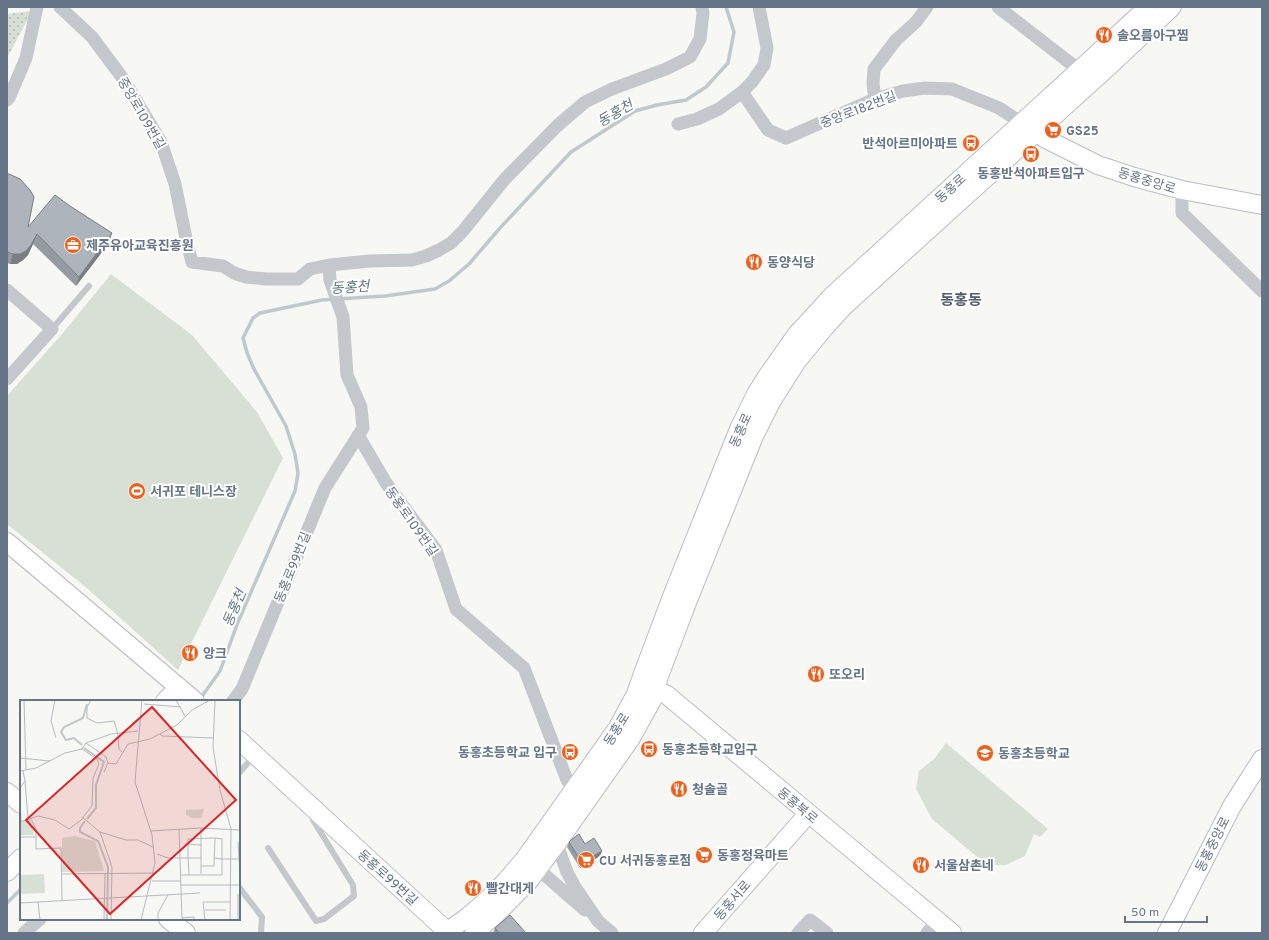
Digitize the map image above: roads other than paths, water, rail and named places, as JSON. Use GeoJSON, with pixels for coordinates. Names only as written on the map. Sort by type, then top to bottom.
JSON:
{"type":"FeatureCollection","features":[{"type":"Feature","properties":{"kind":"main road","name":"동홍로"},"geometry":{"type":"LineString","coordinates":[[1028,127],[1148,7]]}},
{"type":"Feature","properties":{"kind":"main road","name":"동홍로"},"geometry":{"type":"LineString","coordinates":[[474,933],[517,893],[538,869],[630,738],[652,700],[648,686],[673,594],[739,430],[756,394],[797,334],[832,296],[1028,127],[1108,67],[1172,7]]}},
{"type":"Feature","properties":{"kind":"main road","name":"동홍중앙로"},"geometry":{"type":"LineString","coordinates":[[1028,127],[1046,139],[1098,165],[1182,190]]}},
{"type":"Feature","properties":{"kind":"main road"},"geometry":{"type":"LineString","coordinates":[[1182,190],[1262,205]]}},
{"type":"Feature","properties":{"kind":"main road"},"geometry":{"type":"LineString","coordinates":[[7,542],[186,694]]}},
{"type":"Feature","properties":{"kind":"main road","name":"동홍로"},"geometry":{"type":"LineString","coordinates":[[447,932],[485,902],[524,860],[617,729],[636,694],[648,686]]}},
{"type":"Feature","properties":{"kind":"main road","name":"동홍북로"},"geometry":{"type":"LineString","coordinates":[[648,686],[667,695],[808,814],[933,927],[952,933]]}},
{"type":"Feature","properties":{"kind":"main road"},"geometry":{"type":"LineString","coordinates":[[168,700],[186,694]]}},
{"type":"Feature","properties":{"kind":"main road","name":"동홍로99번길"},"geometry":{"type":"LineString","coordinates":[[240,741],[447,932]]}},
{"type":"Feature","properties":{"kind":"main road","name":"동홍중앙로"},"geometry":{"type":"LineString","coordinates":[[1168,933],[1232,806],[1262,759]]}},
{"type":"Feature","properties":{"kind":"main road"},"geometry":{"type":"LineString","coordinates":[[7,792],[20,803]]}},
{"type":"Feature","properties":{"kind":"main road","name":"동홍서로"},"geometry":{"type":"LineString","coordinates":[[703,933],[808,814]]}},
{"type":"Feature","properties":{"kind":"main road"},"geometry":{"type":"LineString","coordinates":[[7,872],[20,859]]}},
{"type":"Feature","properties":{"kind":"main road"},"geometry":{"type":"LineString","coordinates":[[169,920],[186,933]]}},
{"type":"Feature","properties":{"kind":"street"},"geometry":{"type":"LineString","coordinates":[[7,100],[26,58],[37,7]]}},
{"type":"Feature","properties":{"kind":"street","name":"중앙로109번길"},"geometry":{"type":"LineString","coordinates":[[60,7],[92,37],[124,80],[161,142],[175,184],[192,262],[223,266],[246,278],[266,279],[298,279],[310,269],[329,265]]}},
{"type":"Feature","properties":{"kind":"street"},"geometry":{"type":"LineString","coordinates":[[358,435],[363,428],[361,407],[347,375],[343,317],[330,280],[329,265],[370,261],[412,260],[426,256],[451,243],[463,232],[504,180],[557,126],[585,102],[612,88],[666,69],[690,56],[700,39],[704,13],[702,7]]}},
{"type":"Feature","properties":{"kind":"street"},"geometry":{"type":"LineString","coordinates":[[678,124],[697,119],[719,109],[742,92],[752,82],[764,65],[767,48],[759,7]]}},
{"type":"Feature","properties":{"kind":"street"},"geometry":{"type":"LineString","coordinates":[[876,99],[873,84],[874,69],[896,40],[916,22],[928,7]]}},
{"type":"Feature","properties":{"kind":"street"},"geometry":{"type":"LineString","coordinates":[[998,7],[1074,66]]}},
{"type":"Feature","properties":{"kind":"street","name":"중앙로182번길"},"geometry":{"type":"LineString","coordinates":[[742,92],[768,130],[786,138],[876,99],[903,91],[925,88],[952,89],[999,108],[1028,127]]}},
{"type":"Feature","properties":{"kind":"street","name":"동홍중앙로"},"geometry":{"type":"LineString","coordinates":[[1182,190],[1182,213],[1262,291]]}},
{"type":"Feature","properties":{"kind":"street"},"geometry":{"type":"LineString","coordinates":[[7,290],[52,329],[7,379]]}},
{"type":"Feature","properties":{"kind":"street","name":"동홍로99번길"},"geometry":{"type":"LineString","coordinates":[[234,700],[242,690],[325,488],[358,435]]}},
{"type":"Feature","properties":{"kind":"street","name":"동홍로109번길"},"geometry":{"type":"LineString","coordinates":[[358,435],[386,483],[436,550],[456,609],[524,668],[567,780],[574,789]]}},
{"type":"Feature","properties":{"kind":"street"},"geometry":{"type":"LineString","coordinates":[[557,843],[567,872],[598,921]]}},
{"type":"Feature","properties":{"kind":"street"},"geometry":{"type":"LineString","coordinates":[[538,869],[612,933]]}},
{"type":"Feature","properties":{"kind":"street"},"geometry":{"type":"LineString","coordinates":[[24,933],[39,920]]}},
{"type":"Feature","properties":{"kind":"street"},"geometry":{"type":"LineString","coordinates":[[798,933],[810,920],[826,933]]}},
{"type":"Feature","properties":{"kind":"lane"},"geometry":{"type":"LineString","coordinates":[[52,329],[89,286]]}},
{"type":"Feature","properties":{"kind":"lane"},"geometry":{"type":"LineString","coordinates":[[240,772],[255,754]]}},
{"type":"Feature","properties":{"kind":"lane"},"geometry":{"type":"LineString","coordinates":[[268,848],[316,921],[324,919],[354,896],[353,885],[313,820],[315,810]]}},
{"type":"Feature","properties":{"kind":"lane"},"geometry":{"type":"LineString","coordinates":[[240,888],[262,917],[261,933]]}},
{"type":"Feature","properties":{"kind":"waterway","name":"동홍천"},"geometry":{"type":"LineString","coordinates":[[200,699],[220,671],[238,622],[295,491],[298,473],[295,454],[286,426],[254,369],[247,353],[243,338],[253,318],[260,313],[322,300],[385,296],[435,289],[449,281],[469,264],[500,228],[571,152],[635,111],[657,105],[686,100],[706,87],[728,63],[734,32],[726,7]]}},
{"type":"Feature","properties":{"kind":"waterway","name":"동홍천"},"geometry":{"type":"LineString","coordinates":[[7,903],[20,890]]}},
{"type":"Feature","properties":{"kind":"place","name":"솔오름아구찜"},"geometry":{"type":"Point","coordinates":[1104,35]}},
{"type":"Feature","properties":{"kind":"place","name":"GS25"},"geometry":{"type":"Point","coordinates":[1053,130]}},
{"type":"Feature","properties":{"kind":"place","name":"반석아르미아파트"},"geometry":{"type":"Point","coordinates":[971,143]}},
{"type":"Feature","properties":{"kind":"place","name":"동홍반석아파트입구"},"geometry":{"type":"Point","coordinates":[1031,154]}},
{"type":"Feature","properties":{"kind":"place","name":"제주유아교육진흥원"},"geometry":{"type":"Point","coordinates":[73,245]}},
{"type":"Feature","properties":{"kind":"place","name":"동양식당"},"geometry":{"type":"Point","coordinates":[754,262]}},
{"type":"Feature","properties":{"kind":"place","name":"서귀포 테니스장"},"geometry":{"type":"Point","coordinates":[137,491]}},
{"type":"Feature","properties":{"kind":"place","name":"앙크"},"geometry":{"type":"Point","coordinates":[190,653]}},
{"type":"Feature","properties":{"kind":"place","name":"또오리"},"geometry":{"type":"Point","coordinates":[816,674]}},
{"type":"Feature","properties":{"kind":"place","name":"동홍초등학교입구"},"geometry":{"type":"Point","coordinates":[649,749]}},
{"type":"Feature","properties":{"kind":"place","name":"동홍초등학교 입구"},"geometry":{"type":"Point","coordinates":[570,752]}},
{"type":"Feature","properties":{"kind":"place","name":"동홍초등학교"},"geometry":{"type":"Point","coordinates":[985,753]}},
{"type":"Feature","properties":{"kind":"place","name":"청솔골"},"geometry":{"type":"Point","coordinates":[679,789]}},
{"type":"Feature","properties":{"kind":"place","name":"동홍정육마트"},"geometry":{"type":"Point","coordinates":[704,855]}},
{"type":"Feature","properties":{"kind":"place","name":"CU 서귀동홍로점"},"geometry":{"type":"Point","coordinates":[586,860]}},
{"type":"Feature","properties":{"kind":"place","name":"서울삼촌네"},"geometry":{"type":"Point","coordinates":[921,865]}},
{"type":"Feature","properties":{"kind":"place","name":"빨간대게"},"geometry":{"type":"Point","coordinates":[473,888]}},
{"type":"Feature","properties":{"kind":"district","name":"동홍동"},"geometry":{"type":"Point","coordinates":[961,300]}}]}
